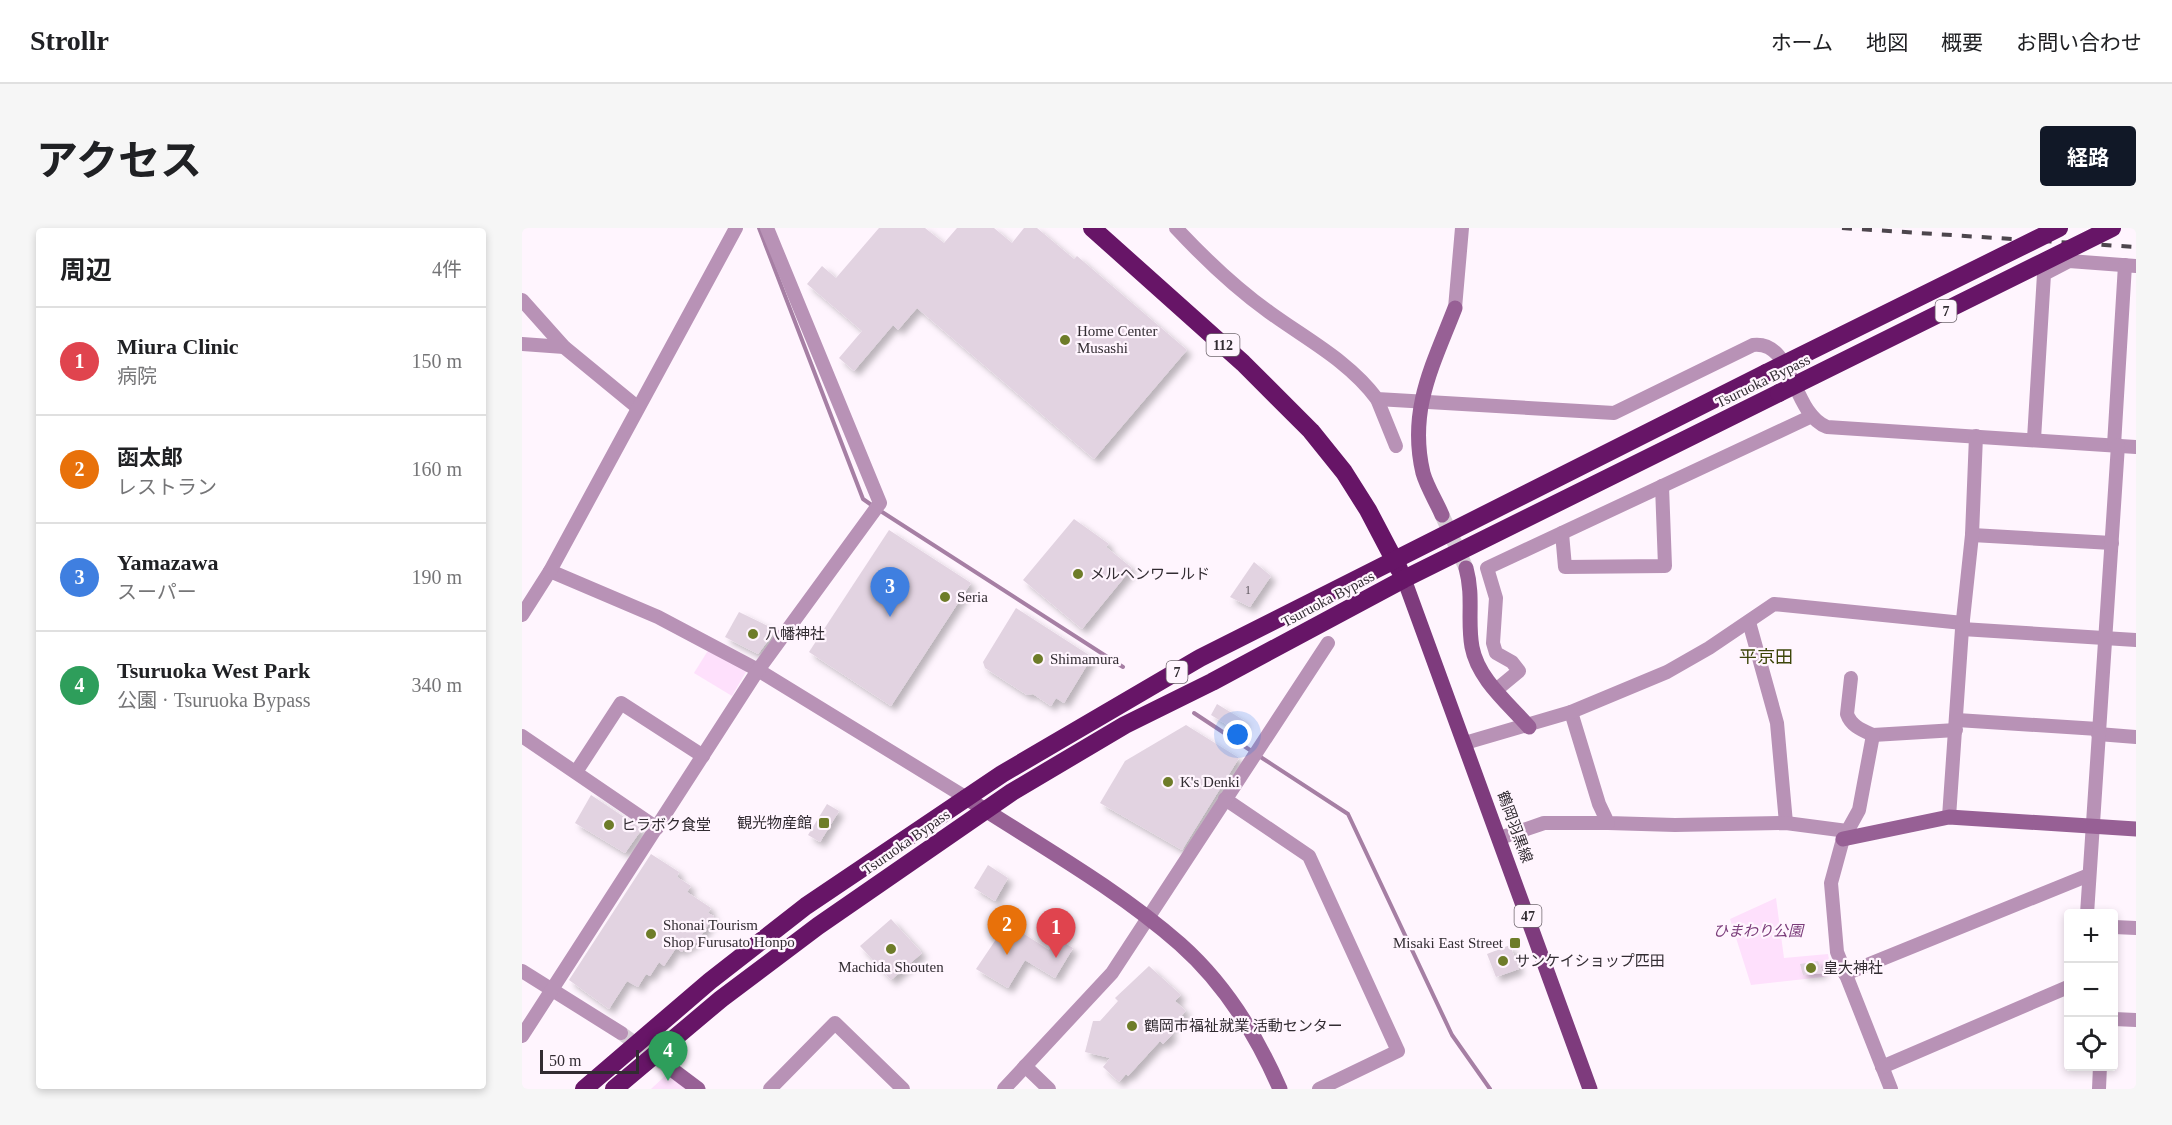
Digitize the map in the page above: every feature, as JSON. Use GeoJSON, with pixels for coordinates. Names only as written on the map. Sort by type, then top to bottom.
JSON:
{"type":"FeatureCollection","features":[{"type":"Feature","properties":{"kind":"highway","name":"112"},"geometry":{"type":"LineString","coordinates":[[1092,228],[1243,363],[1311,431],[1344,472],[1404,579]]}},
{"type":"Feature","properties":{"kind":"highway","name":"Tsuruoka Bypass"},"geometry":{"type":"LineString","coordinates":[[584,1089],[710,981],[798,913],[965,797],[1200,658],[1394,558],[2059,228]]}},
{"type":"Feature","properties":{"kind":"highway","name":"Tsuruoka Bypass"},"geometry":{"type":"LineString","coordinates":[[614,1089],[721,999],[810,932],[984,810],[1125,724],[1212,682],[1404,579],[2112,228]]}},
{"type":"Feature","properties":{"kind":"main road","name":"鶴岡羽黒線"},"geometry":{"type":"LineString","coordinates":[[1404,579],[1590,1089]]}},
{"type":"Feature","properties":{"kind":"street"},"geometry":{"type":"LineString","coordinates":[[522,615],[550,571],[736,228]]}},
{"type":"Feature","properties":{"kind":"street"},"geometry":{"type":"LineString","coordinates":[[522,1036],[758,670],[880,503],[767,228]]}},
{"type":"Feature","properties":{"kind":"street"},"geometry":{"type":"LineString","coordinates":[[1176,228],[1213,269],[1361,379],[1377,399],[1396,446]]}},
{"type":"Feature","properties":{"kind":"street"},"geometry":{"type":"LineString","coordinates":[[1442,515],[1424,474],[1419,444],[1420,401],[1455,308],[1462,228]]}},
{"type":"Feature","properties":{"kind":"street"},"geometry":{"type":"LineString","coordinates":[[2034,439],[2044,274],[2069,261],[2130,265],[2116,445],[2112,543],[2091,826],[2087,909]]}},
{"type":"Feature","properties":{"kind":"street"},"geometry":{"type":"LineString","coordinates":[[522,300],[564,347],[637,407]]}},
{"type":"Feature","properties":{"kind":"street"},"geometry":{"type":"LineString","coordinates":[[1377,399],[1614,413],[1753,345],[1764,343],[1774,348],[1780,356],[1818,423],[1837,428],[2136,447]]}},
{"type":"Feature","properties":{"kind":"street"},"geometry":{"type":"LineString","coordinates":[[522,344],[564,347]]}},
{"type":"Feature","properties":{"kind":"street"},"geometry":{"type":"LineString","coordinates":[[1496,690],[1519,671],[1512,662],[1496,653],[1493,644],[1496,598],[1487,568],[1812,416]]}},
{"type":"Feature","properties":{"kind":"street"},"geometry":{"type":"LineString","coordinates":[[1949,817],[1962,626],[1972,535],[1976,436]]}},
{"type":"Feature","properties":{"kind":"street"},"geometry":{"type":"LineString","coordinates":[[1562,533],[1565,567],[1665,566],[1662,486]]}},
{"type":"Feature","properties":{"kind":"street"},"geometry":{"type":"LineString","coordinates":[[1972,535],[2112,543]]}},
{"type":"Feature","properties":{"kind":"street"},"geometry":{"type":"LineString","coordinates":[[1466,568],[1472,589],[1472,649],[1483,675],[1529,727]]}},
{"type":"Feature","properties":{"kind":"street"},"geometry":{"type":"LineString","coordinates":[[550,571],[658,616],[758,670],[965,797],[1149,918],[1191,955],[1231,1001],[1263,1052],[1280,1089]]}},
{"type":"Feature","properties":{"kind":"street"},"geometry":{"type":"LineString","coordinates":[[1465,743],[1529,727],[1667,672],[1749,622],[1765,608],[1783,603],[1962,626],[2136,640]]}},
{"type":"Feature","properties":{"kind":"street"},"geometry":{"type":"LineString","coordinates":[[1749,622],[1777,723],[1786,823]]}},
{"type":"Feature","properties":{"kind":"street"},"geometry":{"type":"LineString","coordinates":[[1004,1089],[1112,973],[1328,643]]}},
{"type":"Feature","properties":{"kind":"street"},"geometry":{"type":"LineString","coordinates":[[1851,678],[1846,703],[1848,719],[1873,735],[1957,725],[2098,732],[2136,737]]}},
{"type":"Feature","properties":{"kind":"street"},"geometry":{"type":"LineString","coordinates":[[576,772],[621,703],[703,756]]}},
{"type":"Feature","properties":{"kind":"street"},"geometry":{"type":"LineString","coordinates":[[1571,712],[1599,804],[1608,823]]}},
{"type":"Feature","properties":{"kind":"street"},"geometry":{"type":"LineString","coordinates":[[1873,735],[1859,810],[1845,835],[1831,883],[1836,952],[1891,1089]]}},
{"type":"Feature","properties":{"kind":"street"},"geometry":{"type":"LineString","coordinates":[[522,736],[657,828]]}},
{"type":"Feature","properties":{"kind":"street"},"geometry":{"type":"LineString","coordinates":[[1225,799],[1309,856],[1398,1051],[1319,1089]]}},
{"type":"Feature","properties":{"kind":"street"},"geometry":{"type":"LineString","coordinates":[[1500,838],[1544,823],[1675,825],[1786,823],[1845,835],[1949,817],[2136,829]]}},
{"type":"Feature","properties":{"kind":"street"},"geometry":{"type":"LineString","coordinates":[[1845,974],[2089,874]]}},
{"type":"Feature","properties":{"kind":"street"},"geometry":{"type":"LineString","coordinates":[[2118,927],[2136,928]]}},
{"type":"Feature","properties":{"kind":"street"},"geometry":{"type":"LineString","coordinates":[[522,971],[621,1033]]}},
{"type":"Feature","properties":{"kind":"street"},"geometry":{"type":"LineString","coordinates":[[1882,1067],[2064,989]]}},
{"type":"Feature","properties":{"kind":"street"},"geometry":{"type":"LineString","coordinates":[[2118,1019],[2136,1020]]}},
{"type":"Feature","properties":{"kind":"street"},"geometry":{"type":"LineString","coordinates":[[770,1089],[835,1023],[903,1089]]}},
{"type":"Feature","properties":{"kind":"street"},"geometry":{"type":"LineString","coordinates":[[1025,1066],[1049,1089]]}},
{"type":"Feature","properties":{"kind":"street"},"geometry":{"type":"LineString","coordinates":[[674,1071],[698,1089]]}},
{"type":"Feature","properties":{"kind":"street"},"geometry":{"type":"LineString","coordinates":[[2099,1089],[2100,1071]]}},
{"type":"Feature","properties":{"kind":"green space"},"geometry":{"type":"Polygon","coordinates":[[[709,649],[747,670],[732,696],[694,673],[709,649]]]}},
{"type":"Feature","properties":{"kind":"green space","name":"ひまわり公園"},"geometry":{"type":"Polygon","coordinates":[[[1776,898],[1784,958],[1828,954],[1832,976],[1751,985],[1730,919],[1776,898]]]}},
{"type":"Feature","properties":{"kind":"green space"},"geometry":{"type":"Polygon","coordinates":[[[666,1075],[686,1086],[685,1089],[651,1089],[666,1075]]]}},
{"type":"Feature","properties":{"kind":"building","name":"Home Center Musashi"},"geometry":{"type":"Polygon","coordinates":[[[879,228],[925,228],[944,243],[957,228],[994,228],[1012,243],[1024,228],[1037,228],[1074,259],[1077,256],[1187,350],[1094,459],[917,308],[898,330],[893,325],[854,371],[839,358],[862,331],[807,284],[822,266],[836,278],[879,228]]]}},
{"type":"Feature","properties":{"kind":"building","name":"メルヘンワールド"},"geometry":{"type":"Polygon","coordinates":[[[1074,519],[1109,544],[1106,547],[1132,568],[1082,629],[1023,580],[1074,519]]]}},
{"type":"Feature","properties":{"kind":"building"},"geometry":{"type":"Polygon","coordinates":[[[889,530],[971,583],[891,706],[809,652],[889,530]]]}},
{"type":"Feature","properties":{"kind":"building"},"geometry":{"type":"Polygon","coordinates":[[[1254,562],[1271,576],[1250,607],[1230,597],[1254,562]]]}},
{"type":"Feature","properties":{"kind":"building","name":"Shimamura"},"geometry":{"type":"Polygon","coordinates":[[[1016,608],[1092,657],[1064,703],[1056,698],[1051,706],[1033,694],[1027,695],[985,668],[983,662],[1016,608]]]}},
{"type":"Feature","properties":{"kind":"building","name":"八幡神社"},"geometry":{"type":"Polygon","coordinates":[[[739,612],[776,630],[758,654],[725,637],[739,612]]]}},
{"type":"Feature","properties":{"kind":"building"},"geometry":{"type":"Polygon","coordinates":[[[1217,704],[1245,721],[1237,731],[1211,715],[1217,704]]]}},
{"type":"Feature","properties":{"kind":"building","name":"K's Denki"},"geometry":{"type":"Polygon","coordinates":[[[1186,725],[1239,758],[1182,850],[1100,803],[1125,761],[1186,725]]]}},
{"type":"Feature","properties":{"kind":"building","name":"ヒラボク食堂"},"geometry":{"type":"Polygon","coordinates":[[[591,795],[642,829],[625,853],[575,823],[591,795]]]}},
{"type":"Feature","properties":{"kind":"building","name":"観光物産館"},"geometry":{"type":"Polygon","coordinates":[[[827,804],[839,811],[820,842],[808,835],[827,804]]]}},
{"type":"Feature","properties":{"kind":"building","name":"Shonai Tourism Shop Furusato Honpo"},"geometry":{"type":"Polygon","coordinates":[[[651,854],[679,872],[677,877],[691,886],[687,892],[711,908],[708,913],[714,916],[696,943],[693,941],[689,948],[686,946],[682,952],[676,948],[664,966],[659,962],[650,976],[646,974],[638,987],[627,981],[609,1009],[569,980],[651,854]]]}},
{"type":"Feature","properties":{"kind":"building"},"geometry":{"type":"Polygon","coordinates":[[[988,865],[1008,878],[995,901],[974,888],[988,865]]]}},
{"type":"Feature","properties":{"kind":"building","name":"Machida Shouten"},"geometry":{"type":"Polygon","coordinates":[[[891,919],[922,953],[891,980],[860,946],[891,919]]]}},
{"type":"Feature","properties":{"kind":"building"},"geometry":{"type":"Polygon","coordinates":[[[1007,923],[1049,950],[1056,938],[1073,948],[1055,978],[1025,960],[1008,988],[976,969],[1007,923]]]}},
{"type":"Feature","properties":{"kind":"building","name":"サンケイショップ匹田"},"geometry":{"type":"Polygon","coordinates":[[[1510,945],[1519,969],[1496,977],[1487,954],[1510,945]]]}},
{"type":"Feature","properties":{"kind":"building","name":"皇大神社"},"geometry":{"type":"Polygon","coordinates":[[[1818,961],[1823,973],[1803,975],[1800,964],[1818,961]]]}},
{"type":"Feature","properties":{"kind":"building","name":"鶴岡市福祉就業 活動センター"},"geometry":{"type":"Polygon","coordinates":[[[1149,966],[1181,995],[1175,1001],[1186,1011],[1168,1030],[1173,1034],[1163,1044],[1160,1041],[1128,1076],[1126,1074],[1119,1082],[1103,1067],[1110,1058],[1085,1052],[1093,1021],[1100,1021],[1118,1001],[1115,998],[1149,966]]]}},
{"type":"Feature","properties":{"kind":"waterway"},"geometry":{"type":"LineString","coordinates":[[759,228],[863,499],[873,506]]}},
{"type":"Feature","properties":{"kind":"waterway"},"geometry":{"type":"LineString","coordinates":[[879,510],[1123,667]]}},
{"type":"Feature","properties":{"kind":"waterway"},"geometry":{"type":"LineString","coordinates":[[1194,713],[1253,752]]}},
{"type":"Feature","properties":{"kind":"waterway"},"geometry":{"type":"LineString","coordinates":[[1259,756],[1348,814],[1452,1035],[1490,1089]]}},
{"type":"Feature","properties":{"kind":"tunnel"},"geometry":{"type":"LineString","coordinates":[[1442,515],[1466,568]]}},
{"type":"Feature","properties":{"kind":"tunnel"},"geometry":{"type":"LineString","coordinates":[[621,1033],[674,1071]]}},
{"type":"Feature","properties":{"kind":"railway"},"geometry":{"type":"LineString","coordinates":[[1842,228],[2136,247]]}},
{"type":"Feature","properties":{"kind":"place","name":"Home Center Musashi"},"geometry":{"type":"Point","coordinates":[1065,340]}},
{"type":"Feature","properties":{"kind":"place","name":"メルヘンワールド"},"geometry":{"type":"Point","coordinates":[1078,574]}},
{"type":"Feature","properties":{"kind":"place","name":"Seria"},"geometry":{"type":"Point","coordinates":[945,597]}},
{"type":"Feature","properties":{"kind":"place","name":"Yamazawa"},"geometry":{"type":"Point","coordinates":[890,617]}},
{"type":"Feature","properties":{"kind":"place","name":"八幡神社"},"geometry":{"type":"Point","coordinates":[753,634]}},
{"type":"Feature","properties":{"kind":"place","name":"Shimamura"},"geometry":{"type":"Point","coordinates":[1038,659]}},
{"type":"Feature","properties":{"kind":"place","name":"K's Denki"},"geometry":{"type":"Point","coordinates":[1168,782]}},
{"type":"Feature","properties":{"kind":"place","name":"観光物産館"},"geometry":{"type":"Point","coordinates":[824,823]}},
{"type":"Feature","properties":{"kind":"place","name":"ヒラボク食堂"},"geometry":{"type":"Point","coordinates":[609,825]}},
{"type":"Feature","properties":{"kind":"place","name":"Shonai Tourism Shop Furusato Honpo"},"geometry":{"type":"Point","coordinates":[651,934]}},
{"type":"Feature","properties":{"kind":"place","name":"Misaki East Street"},"geometry":{"type":"Point","coordinates":[1515,943]}},
{"type":"Feature","properties":{"kind":"place","name":"Machida Shouten"},"geometry":{"type":"Point","coordinates":[891,949]}},
{"type":"Feature","properties":{"kind":"place","name":"函太郎"},"geometry":{"type":"Point","coordinates":[1007,955]}},
{"type":"Feature","properties":{"kind":"place","name":"Miura Clinic"},"geometry":{"type":"Point","coordinates":[1056,958]}},
{"type":"Feature","properties":{"kind":"place","name":"サンケイショップ匹田"},"geometry":{"type":"Point","coordinates":[1503,961]}},
{"type":"Feature","properties":{"kind":"place","name":"皇大神社"},"geometry":{"type":"Point","coordinates":[1811,968]}},
{"type":"Feature","properties":{"kind":"place","name":"鶴岡市福祉就業 活動センター"},"geometry":{"type":"Point","coordinates":[1132,1026]}},
{"type":"Feature","properties":{"kind":"place","name":"Tsuruoka West Park"},"geometry":{"type":"Point","coordinates":[668,1081]}},
{"type":"Feature","properties":{"kind":"district","name":"平京田"},"geometry":{"type":"Point","coordinates":[1766,657]}}]}
